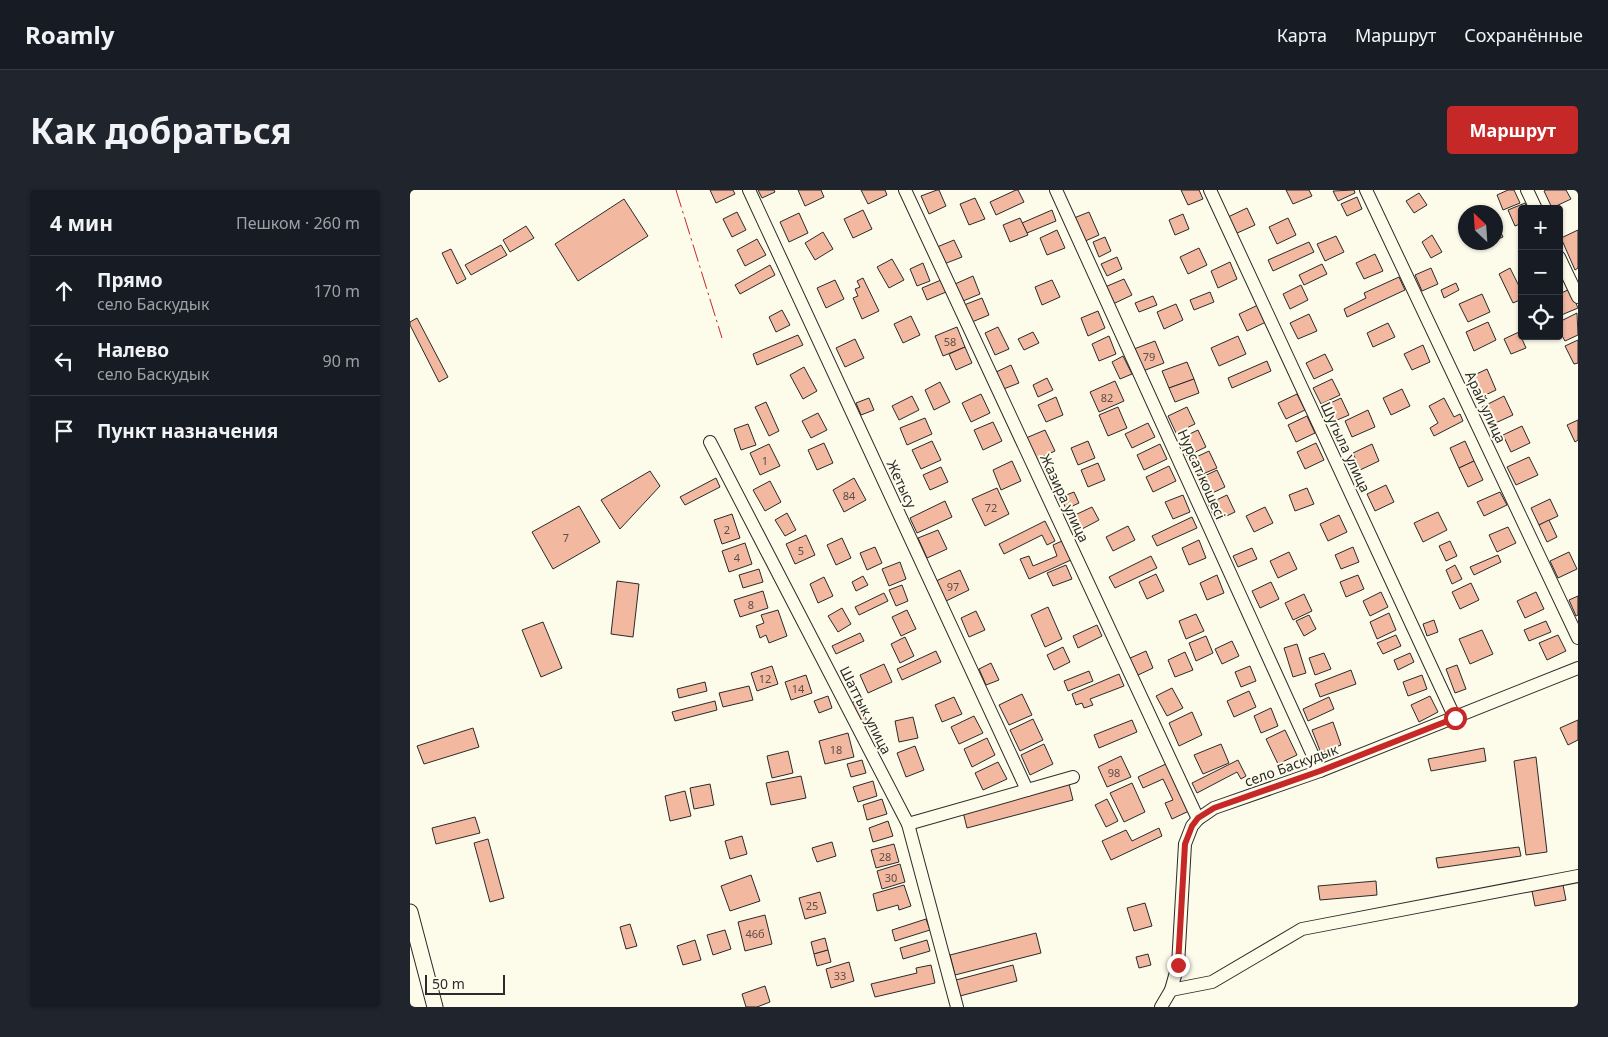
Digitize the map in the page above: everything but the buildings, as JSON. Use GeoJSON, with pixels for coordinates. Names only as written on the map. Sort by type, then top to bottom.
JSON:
{"type":"FeatureCollection","features":[{"type":"Feature","properties":{"kind":"main road"},"geometry":{"type":"LineString","coordinates":[[410,912],[435,1007]]}},
{"type":"Feature","properties":{"kind":"street","name":"Жетысу"},"geometry":{"type":"LineString","coordinates":[[749,190],[1027,790]]}},
{"type":"Feature","properties":{"kind":"street","name":"Жазира улица"},"geometry":{"type":"LineString","coordinates":[[905,190],[1198,818]]}},
{"type":"Feature","properties":{"kind":"street","name":"Нурсат кошесi"},"geometry":{"type":"LineString","coordinates":[[1056,190],[1320,771]]}},
{"type":"Feature","properties":{"kind":"street","name":"Шугыла улица"},"geometry":{"type":"LineString","coordinates":[[1210,190],[1455,718]]}},
{"type":"Feature","properties":{"kind":"street","name":"Арай улица"},"geometry":{"type":"LineString","coordinates":[[1366,190],[1578,638]]}},
{"type":"Feature","properties":{"kind":"street"},"geometry":{"type":"LineString","coordinates":[[1527,190],[1534,205]]}},
{"type":"Feature","properties":{"kind":"street"},"geometry":{"type":"LineString","coordinates":[[1563,266],[1578,297]]}},
{"type":"Feature","properties":{"kind":"street","name":"Шаттык улица"},"geometry":{"type":"LineString","coordinates":[[710,442],[908,824],[957,1007]]}},
{"type":"Feature","properties":{"kind":"street","name":"село Баскудык"},"geometry":{"type":"LineString","coordinates":[[1198,818],[1214,808],[1320,771],[1578,668]]}},
{"type":"Feature","properties":{"kind":"street"},"geometry":{"type":"LineString","coordinates":[[908,824],[1073,777]]}},
{"type":"Feature","properties":{"kind":"street"},"geometry":{"type":"LineString","coordinates":[[1160,1007],[1171,990],[1178,965],[1185,844],[1192,826],[1198,818]]}},
{"type":"Feature","properties":{"kind":"street"},"geometry":{"type":"LineString","coordinates":[[1171,990],[1212,982],[1302,929],[1578,876]]}},
{"type":"Feature","properties":{"kind":"power"},"geometry":{"type":"LineString","coordinates":[[676,190],[722,338]]}},
{"type":"Feature","properties":{"kind":"route"},"geometry":{"type":"LineString","coordinates":[[1178,965],[1185,844],[1192,826],[1198,818],[1214,808],[1320,771],[1455,718]]}}]}
